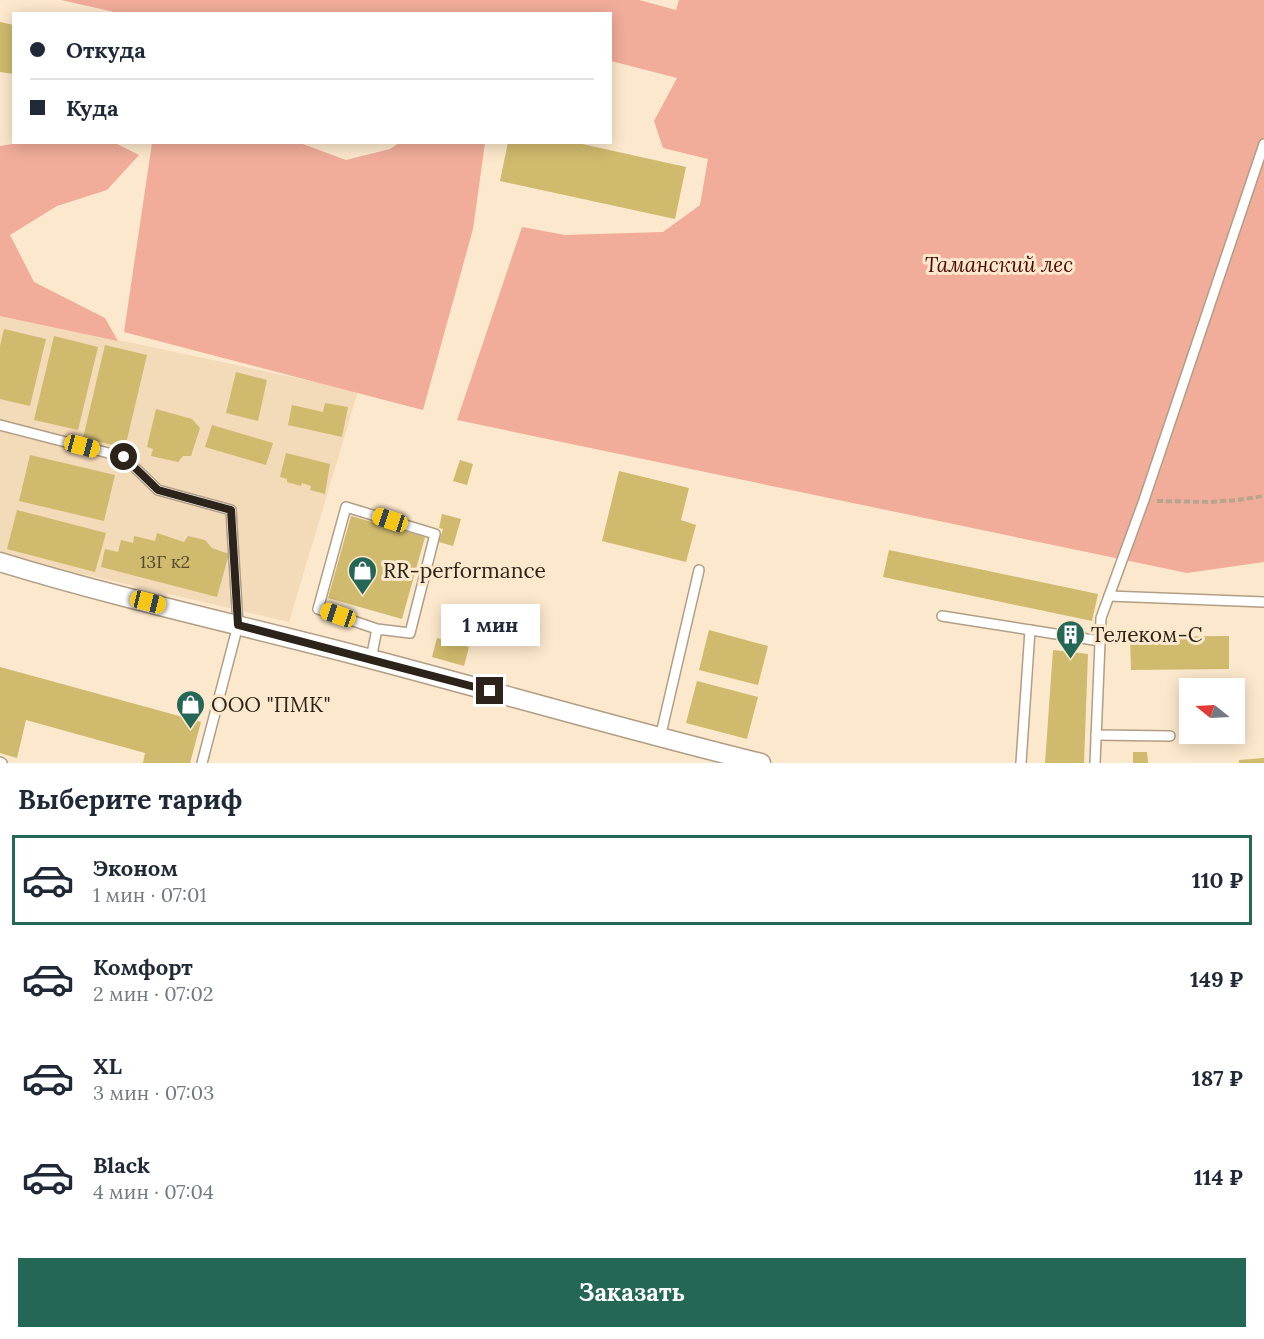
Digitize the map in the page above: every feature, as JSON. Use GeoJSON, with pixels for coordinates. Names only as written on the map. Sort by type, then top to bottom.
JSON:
{"type":"FeatureCollection","features":[{"type":"Feature","properties":{"kind":"street"},"geometry":{"type":"LineString","coordinates":[[0,562],[57,579],[761,763]]}},
{"type":"Feature","properties":{"kind":"lane"},"geometry":{"type":"LineString","coordinates":[[1095,763],[1101,618],[1144,500],[1264,144]]}},
{"type":"Feature","properties":{"kind":"lane"},"geometry":{"type":"LineString","coordinates":[[0,424],[124,457],[158,490],[231,510],[238,625],[202,763]]}},
{"type":"Feature","properties":{"kind":"lane"},"geometry":{"type":"LineString","coordinates":[[346,507],[435,534],[410,633],[377,629],[318,609],[346,507]]}},
{"type":"Feature","properties":{"kind":"lane"},"geometry":{"type":"LineString","coordinates":[[660,738],[699,570]]}},
{"type":"Feature","properties":{"kind":"lane"},"geometry":{"type":"LineString","coordinates":[[1109,596],[1264,602]]}},
{"type":"Feature","properties":{"kind":"lane"},"geometry":{"type":"LineString","coordinates":[[942,616],[1100,641]]}},
{"type":"Feature","properties":{"kind":"lane"},"geometry":{"type":"LineString","coordinates":[[372,660],[377,629]]}},
{"type":"Feature","properties":{"kind":"lane"},"geometry":{"type":"LineString","coordinates":[[1021,763],[1030,630]]}},
{"type":"Feature","properties":{"kind":"lane"},"geometry":{"type":"LineString","coordinates":[[1096,735],[1170,736]]}},
{"type":"Feature","properties":{"kind":"path"},"geometry":{"type":"LineString","coordinates":[[1144,500],[1210,502],[1264,496]]}},
{"type":"Feature","properties":{"kind":"shaded area"},"geometry":{"type":"Polygon","coordinates":[[[0,315],[358,391],[289,622],[70,571],[0,552],[0,315]]]}},
{"type":"Feature","properties":{"kind":"green space","name":"Таманский лес"},"geometry":{"type":"Polygon","coordinates":[[[61,0],[639,0],[676,10],[679,0],[1264,0],[1264,562],[1187,573],[457,420],[522,227],[565,235],[663,232],[700,205],[708,159],[663,148],[654,121],[677,78],[612,61],[612,12],[114,12],[61,0]]]}},
{"type":"Feature","properties":{"kind":"green space"},"geometry":{"type":"Polygon","coordinates":[[[117,144],[139,155],[107,190],[57,206],[10,235],[34,282],[105,318],[118,341],[0,316],[0,146],[117,144]]]}},
{"type":"Feature","properties":{"kind":"green space"},"geometry":{"type":"Polygon","coordinates":[[[152,144],[303,144],[346,160],[390,149],[398,144],[485,144],[473,229],[423,410],[124,332],[152,144]]]}},
{"type":"Feature","properties":{"kind":"building"},"geometry":{"type":"Polygon","coordinates":[[[0,22],[12,25],[12,74],[0,72],[0,22]]]}},
{"type":"Feature","properties":{"kind":"building"},"geometry":{"type":"Polygon","coordinates":[[[508,144],[582,144],[686,167],[675,219],[500,181],[508,144]]]}},
{"type":"Feature","properties":{"kind":"building"},"geometry":{"type":"Polygon","coordinates":[[[4,329],[46,339],[30,406],[0,399],[0,346],[4,329]]]}},
{"type":"Feature","properties":{"kind":"building"},"geometry":{"type":"Polygon","coordinates":[[[54,336],[98,347],[78,430],[34,420],[54,336]]]}},
{"type":"Feature","properties":{"kind":"building"},"geometry":{"type":"Polygon","coordinates":[[[105,345],[147,355],[125,448],[83,438],[105,345]]]}},
{"type":"Feature","properties":{"kind":"building"},"geometry":{"type":"Polygon","coordinates":[[[236,372],[267,380],[258,421],[226,413],[236,372]]]}},
{"type":"Feature","properties":{"kind":"building"},"geometry":{"type":"Polygon","coordinates":[[[325,403],[348,407],[342,437],[288,425],[292,405],[323,412],[325,403]]]}},
{"type":"Feature","properties":{"kind":"building"},"geometry":{"type":"Polygon","coordinates":[[[156,409],[192,419],[200,428],[191,456],[183,456],[178,462],[151,456],[153,449],[147,447],[156,409]]]}},
{"type":"Feature","properties":{"kind":"building"},"geometry":{"type":"Polygon","coordinates":[[[212,425],[273,443],[266,465],[205,447],[212,425]]]}},
{"type":"Feature","properties":{"kind":"building"},"geometry":{"type":"Polygon","coordinates":[[[286,453],[330,464],[325,494],[310,490],[311,486],[287,482],[287,479],[280,477],[286,453]]]}},
{"type":"Feature","properties":{"kind":"building"},"geometry":{"type":"Polygon","coordinates":[[[30,455],[115,475],[104,521],[19,501],[30,455]]]}},
{"type":"Feature","properties":{"kind":"building"},"geometry":{"type":"Polygon","coordinates":[[[460,460],[473,464],[467,485],[453,481],[460,460]]]}},
{"type":"Feature","properties":{"kind":"building"},"geometry":{"type":"Polygon","coordinates":[[[619,471],[689,488],[681,520],[696,525],[686,562],[602,541],[619,471]]]}},
{"type":"Feature","properties":{"kind":"building"},"geometry":{"type":"Polygon","coordinates":[[[17,510],[106,533],[95,572],[7,549],[17,510]]]}},
{"type":"Feature","properties":{"kind":"building"},"geometry":{"type":"Polygon","coordinates":[[[442,514],[461,519],[453,546],[439,542],[443,529],[439,528],[442,514]]]}},
{"type":"Feature","properties":{"kind":"building"},"geometry":{"type":"Polygon","coordinates":[[[351,516],[425,537],[402,619],[328,598],[351,516]]]}},
{"type":"Feature","properties":{"kind":"building"},"geometry":{"type":"Polygon","coordinates":[[[157,533],[184,542],[188,536],[205,540],[212,548],[229,554],[217,597],[101,567],[105,549],[118,552],[121,540],[133,543],[134,536],[155,541],[157,533]]]}},
{"type":"Feature","properties":{"kind":"building"},"geometry":{"type":"Polygon","coordinates":[[[889,550],[1098,594],[1092,621],[883,577],[889,550]]]}},
{"type":"Feature","properties":{"kind":"building"},"geometry":{"type":"Polygon","coordinates":[[[709,630],[768,646],[758,685],[699,670],[709,630]]]}},
{"type":"Feature","properties":{"kind":"building"},"geometry":{"type":"Polygon","coordinates":[[[1229,636],[1229,669],[1131,670],[1130,637],[1229,636]]]}},
{"type":"Feature","properties":{"kind":"building"},"geometry":{"type":"Polygon","coordinates":[[[437,638],[469,647],[464,666],[432,657],[437,638]]]}},
{"type":"Feature","properties":{"kind":"building"},"geometry":{"type":"Polygon","coordinates":[[[1053,650],[1088,654],[1084,763],[1045,763],[1053,650]]]}},
{"type":"Feature","properties":{"kind":"building"},"geometry":{"type":"Polygon","coordinates":[[[0,667],[201,722],[190,763],[143,763],[145,753],[26,720],[17,758],[0,753],[0,667]]]}},
{"type":"Feature","properties":{"kind":"building"},"geometry":{"type":"Polygon","coordinates":[[[697,681],[758,697],[747,739],[686,723],[697,681]]]}},
{"type":"Feature","properties":{"kind":"building"},"geometry":{"type":"Polygon","coordinates":[[[1133,752],[1147,752],[1148,763],[1133,763],[1133,752]]]}},
{"type":"Feature","properties":{"kind":"building"},"geometry":{"type":"Polygon","coordinates":[[[1264,758],[1264,763],[1239,763],[1239,760],[1264,758]]]}},
{"type":"Feature","properties":{"kind":"place","name":"RR-performance"},"geometry":{"type":"Point","coordinates":[362,596]}},
{"type":"Feature","properties":{"kind":"place","name":"Телеком-С"},"geometry":{"type":"Point","coordinates":[1070,660]}},
{"type":"Feature","properties":{"kind":"place","name":"ООО \"ПМК\""},"geometry":{"type":"Point","coordinates":[190,730]}},
{"type":"Feature","properties":{"kind":"route"},"geometry":{"type":"LineString","coordinates":[[124,457],[158,490],[231,510],[238,625],[490,691]]}}]}
